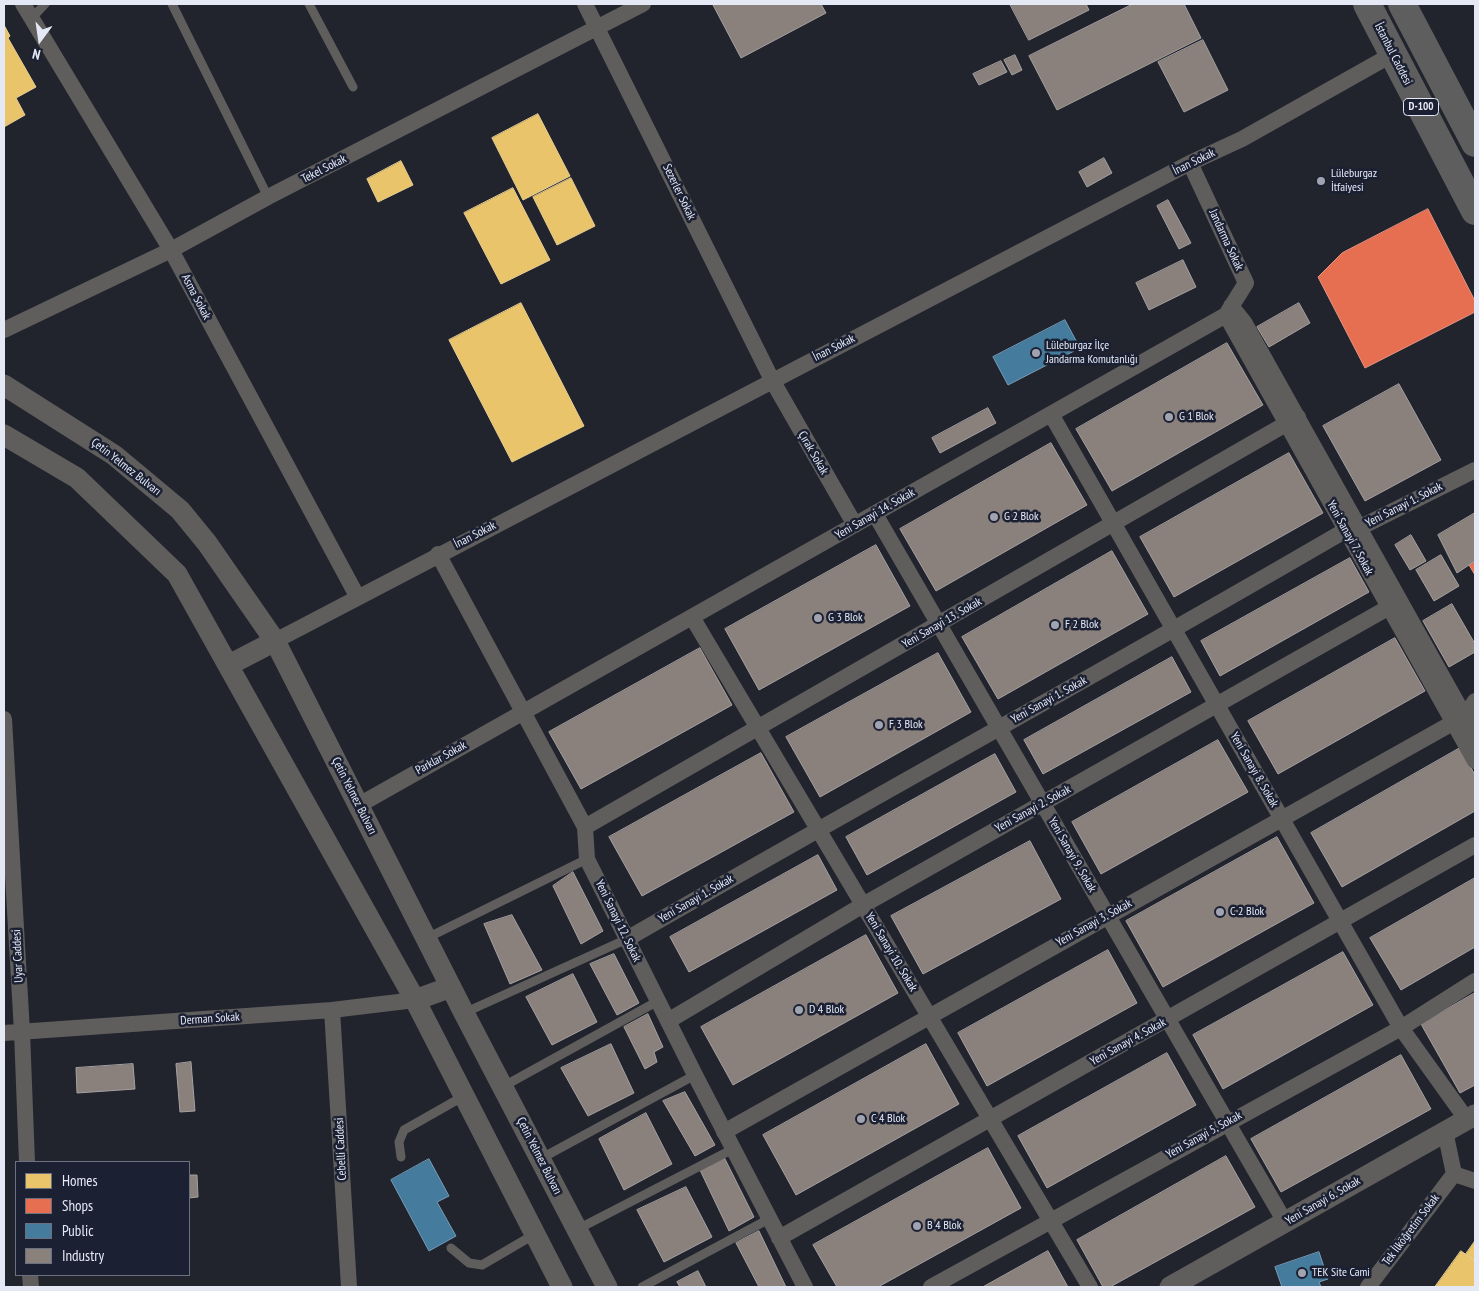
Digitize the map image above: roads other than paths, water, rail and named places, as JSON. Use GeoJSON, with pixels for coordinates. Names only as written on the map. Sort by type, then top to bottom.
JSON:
{"type":"FeatureCollection","features":[{"type":"Feature","properties":{"kind":"highway","name":"İstanbul Caddesi"},"geometry":{"type":"LineString","coordinates":[[1367,4],[1475,211]]}},
{"type":"Feature","properties":{"kind":"highway","name":"D-100"},"geometry":{"type":"LineString","coordinates":[[1402,4],[1475,143]]}},
{"type":"Feature","properties":{"kind":"street","name":"Asma Sokak"},"geometry":{"type":"LineString","coordinates":[[23,4],[77,90],[171,250],[356,596]]}},
{"type":"Feature","properties":{"kind":"street","name":"Sezerler Sokak"},"geometry":{"type":"LineString","coordinates":[[584,4],[772,380]]}},
{"type":"Feature","properties":{"kind":"street","name":"Tekel Sokak"},"geometry":{"type":"LineString","coordinates":[[4,330],[171,250],[268,197],[598,29],[643,4]]}},
{"type":"Feature","properties":{"kind":"street","name":"İnan Sokak"},"geometry":{"type":"LineString","coordinates":[[275,641],[356,596],[1190,163],[1242,139],[1393,54]]}},
{"type":"Feature","properties":{"kind":"street","name":"Jandarma Sokak"},"geometry":{"type":"LineString","coordinates":[[1190,163],[1246,283],[1228,310]]}},
{"type":"Feature","properties":{"kind":"street","name":"Yeni Sanayi 14. Sokak"},"geometry":{"type":"LineString","coordinates":[[523,711],[1051,414],[1228,310]]}},
{"type":"Feature","properties":{"kind":"street","name":"Yeni Sanayi 7. Sokak"},"geometry":{"type":"LineString","coordinates":[[1228,310],[1395,604],[1475,735]]}},
{"type":"Feature","properties":{"kind":"street","name":"Çırak Sokak"},"geometry":{"type":"LineString","coordinates":[[772,380],[855,525]]}},
{"type":"Feature","properties":{"kind":"street","name":"Çetin Yelmez Bulvarı"},"geometry":{"type":"LineString","coordinates":[[4,385],[114,455],[180,510],[207,542],[275,641],[464,1013],[504,1086],[607,1287]]}},
{"type":"Feature","properties":{"kind":"street","name":"Yeni Sanayi 8. Sokak"},"geometry":{"type":"LineString","coordinates":[[1051,414],[1401,1028],[1471,1118]]}},
{"type":"Feature","properties":{"kind":"street","name":"Yeni Sanayi 13. Sokak"},"geometry":{"type":"LineString","coordinates":[[585,827],[1292,421]]}},
{"type":"Feature","properties":{"kind":"street"},"geometry":{"type":"LineString","coordinates":[[4,435],[77,478],[177,574],[415,1000],[562,1287]]}},
{"type":"Feature","properties":{"kind":"street","name":"Yeni Sanayi 1. Sokak"},"geometry":{"type":"LineString","coordinates":[[627,939],[818,828],[1353,529],[1475,470]]}},
{"type":"Feature","properties":{"kind":"street","name":"Yeni Sanayi 9. Sokak"},"geometry":{"type":"LineString","coordinates":[[875,514],[1285,1222]]}},
{"type":"Feature","properties":{"kind":"street","name":"Yeni Sanayi 12. Sokak"},"geometry":{"type":"LineString","coordinates":[[438,554],[585,827],[587,859],[724,1132],[805,1287]]}},
{"type":"Feature","properties":{"kind":"street","name":"Yeni Sanayi 2. Sokak"},"geometry":{"type":"LineString","coordinates":[[668,1022],[863,905],[1395,604]]}},
{"type":"Feature","properties":{"kind":"street","name":"Yeni Sanayi 10. Sokak"},"geometry":{"type":"LineString","coordinates":[[692,617],[1090,1287]]}},
{"type":"Feature","properties":{"kind":"street"},"geometry":{"type":"LineString","coordinates":[[229,665],[275,641]]}},
{"type":"Feature","properties":{"kind":"street","name":"Yeni Sanayi 3. Sokak"},"geometry":{"type":"LineString","coordinates":[[724,1132],[1281,818],[1464,719],[1475,701]]}},
{"type":"Feature","properties":{"kind":"street","name":"Parklar Sokak"},"geometry":{"type":"LineString","coordinates":[[359,805],[523,711]]}},
{"type":"Feature","properties":{"kind":"street","name":"Uyar Caddesi"},"geometry":{"type":"LineString","coordinates":[[4,719],[22,1032],[26,1161]]}},
{"type":"Feature","properties":{"kind":"street","name":"Yeni Sanayi 7. Sokak"},"geometry":{"type":"LineString","coordinates":[[1464,719],[1475,761]]}},
{"type":"Feature","properties":{"kind":"street","name":"Yeni Sanayi 4. Sokak"},"geometry":{"type":"LineString","coordinates":[[779,1238],[1341,923],[1475,845]]}},
{"type":"Feature","properties":{"kind":"street","name":"Yeni Sanayi 5. Sokak"},"geometry":{"type":"LineString","coordinates":[[931,1287],[1227,1122],[1401,1028],[1475,981]]}},
{"type":"Feature","properties":{"kind":"street"},"geometry":{"type":"LineString","coordinates":[[415,1000],[451,987]]}},
{"type":"Feature","properties":{"kind":"street","name":"Derman Sokak"},"geometry":{"type":"LineString","coordinates":[[4,1033],[332,1010],[415,1000]]}},
{"type":"Feature","properties":{"kind":"street","name":"Cebelli Caddesi"},"geometry":{"type":"LineString","coordinates":[[332,1010],[349,1287]]}},
{"type":"Feature","properties":{"kind":"street","name":"Yeni Sanayi 6. Sokak"},"geometry":{"type":"LineString","coordinates":[[1170,1287],[1471,1118]]}},
{"type":"Feature","properties":{"kind":"street"},"geometry":{"type":"LineString","coordinates":[[1445,1131],[1454,1174],[1475,1181]]}},
{"type":"Feature","properties":{"kind":"street","name":"Tek İlköğretim Sokak"},"geometry":{"type":"LineString","coordinates":[[1368,1287],[1454,1174]]}},
{"type":"Feature","properties":{"kind":"lane"},"geometry":{"type":"LineString","coordinates":[[31,19],[45,4]]}},
{"type":"Feature","properties":{"kind":"lane"},"geometry":{"type":"LineString","coordinates":[[172,4],[268,197]]}},
{"type":"Feature","properties":{"kind":"lane"},"geometry":{"type":"LineString","coordinates":[[309,4],[353,88]]}},
{"type":"Feature","properties":{"kind":"lane"},"geometry":{"type":"LineString","coordinates":[[427,938],[587,859]]}},
{"type":"Feature","properties":{"kind":"lane"},"geometry":{"type":"LineString","coordinates":[[464,1013],[627,939]]}},
{"type":"Feature","properties":{"kind":"lane"},"geometry":{"type":"LineString","coordinates":[[504,1086],[658,1001]]}},
{"type":"Feature","properties":{"kind":"lane"},"geometry":{"type":"LineString","coordinates":[[540,1159],[695,1075]]}},
{"type":"Feature","properties":{"kind":"lane"},"geometry":{"type":"LineString","coordinates":[[401,1157],[399,1142],[404,1130],[465,1095]]}},
{"type":"Feature","properties":{"kind":"lane"},"geometry":{"type":"LineString","coordinates":[[578,1229],[733,1149]]}},
{"type":"Feature","properties":{"kind":"lane"},"geometry":{"type":"LineString","coordinates":[[642,1287],[769,1219]]}},
{"type":"Feature","properties":{"kind":"lane"},"geometry":{"type":"LineString","coordinates":[[451,1248],[468,1262],[482,1265],[535,1234]]}},
{"type":"Feature","properties":{"kind":"place","name":"Lüleburgaz İtfaiyesi"},"geometry":{"type":"Point","coordinates":[1321,181]}},
{"type":"Feature","properties":{"kind":"place","name":"Lüleburgaz İlçe Jandarma Komutanlığı"},"geometry":{"type":"Point","coordinates":[1036,353]}},
{"type":"Feature","properties":{"kind":"place","name":"G 1 Blok"},"geometry":{"type":"Point","coordinates":[1169,417]}},
{"type":"Feature","properties":{"kind":"place","name":"G 2 Blok"},"geometry":{"type":"Point","coordinates":[994,517]}},
{"type":"Feature","properties":{"kind":"place","name":"G 3 Blok"},"geometry":{"type":"Point","coordinates":[818,618]}},
{"type":"Feature","properties":{"kind":"place","name":"F 2 Blok"},"geometry":{"type":"Point","coordinates":[1055,625]}},
{"type":"Feature","properties":{"kind":"place","name":"F 3 Blok"},"geometry":{"type":"Point","coordinates":[879,725]}},
{"type":"Feature","properties":{"kind":"place","name":"C 2 Blok"},"geometry":{"type":"Point","coordinates":[1220,912]}},
{"type":"Feature","properties":{"kind":"place","name":"D 4 Blok"},"geometry":{"type":"Point","coordinates":[799,1010]}},
{"type":"Feature","properties":{"kind":"place","name":"C 4 Blok"},"geometry":{"type":"Point","coordinates":[861,1119]}},
{"type":"Feature","properties":{"kind":"place","name":"B 4 Blok"},"geometry":{"type":"Point","coordinates":[917,1226]}},
{"type":"Feature","properties":{"kind":"place","name":"TEK Site Cami"},"geometry":{"type":"Point","coordinates":[1302,1273]}}]}
